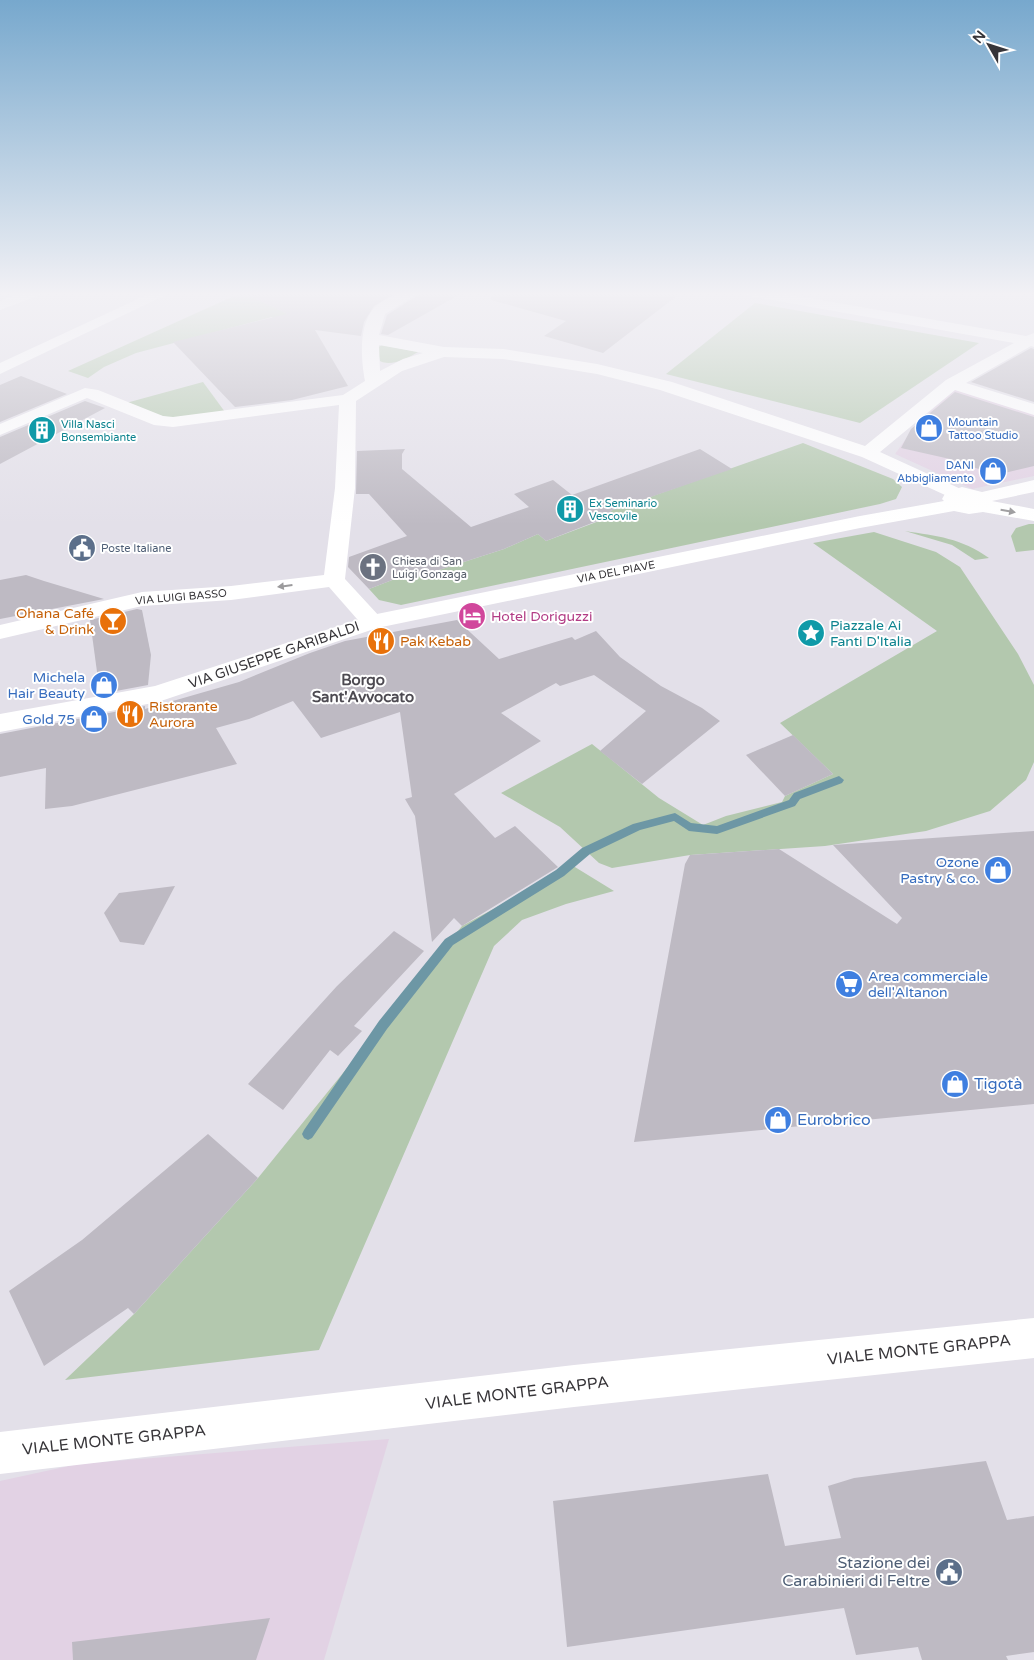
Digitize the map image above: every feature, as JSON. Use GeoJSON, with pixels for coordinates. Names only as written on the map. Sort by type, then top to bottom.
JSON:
{"type":"FeatureCollection","features":[{"type":"Feature","properties":{"kind":"street"},"geometry":{"type":"LineString","coordinates":[[370,369],[373,381]]}},
{"type":"Feature","properties":{"kind":"street"},"geometry":{"type":"LineString","coordinates":[[0,430],[85,393],[92,394],[160,421],[173,422],[348,399],[373,381],[395,369]]}},
{"type":"Feature","properties":{"kind":"street"},"geometry":{"type":"LineString","coordinates":[[599,369],[666,386],[868,453],[956,499],[972,510],[981,502],[1034,486]]}},
{"type":"Feature","properties":{"kind":"street"},"geometry":{"type":"LineString","coordinates":[[868,453],[952,384],[978,369]]}},
{"type":"Feature","properties":{"kind":"street"},"geometry":{"type":"LineString","coordinates":[[952,384],[1034,410]]}},
{"type":"Feature","properties":{"kind":"street"},"geometry":{"type":"LineString","coordinates":[[348,399],[345,488],[334,580],[372,622]]}},
{"type":"Feature","properties":{"kind":"street","name":"VIA DEL PIAVE"},"geometry":{"type":"LineString","coordinates":[[372,622],[860,522],[956,499]]}},
{"type":"Feature","properties":{"kind":"street"},"geometry":{"type":"LineString","coordinates":[[981,502],[1034,515]]}},
{"type":"Feature","properties":{"kind":"street","name":"VIA LUIGI BASSO"},"geometry":{"type":"LineString","coordinates":[[0,632],[142,599],[231,593],[334,580]]}},
{"type":"Feature","properties":{"kind":"street","name":"VIA GIUSEPPE GARIBALDI"},"geometry":{"type":"LineString","coordinates":[[0,724],[158,694],[372,622]]}},
{"type":"Feature","properties":{"kind":"street","name":"VIALE MONTE GRAPPA"},"geometry":{"type":"LineString","coordinates":[[0,1453],[574,1386],[1034,1338]]}},
{"type":"Feature","properties":{"kind":"shaded area"},"geometry":{"type":"Polygon","coordinates":[[[955,390],[1034,415],[1034,476],[972,489],[895,454],[918,422],[955,390]]]}},
{"type":"Feature","properties":{"kind":"shaded area"},"geometry":{"type":"Polygon","coordinates":[[[389,1439],[324,1660],[0,1660],[0,1481],[78,1464],[389,1439]]]}},
{"type":"Feature","properties":{"kind":"green space"},"geometry":{"type":"Polygon","coordinates":[[[71,369],[100,369],[88,378],[68,371],[71,369]]]}},
{"type":"Feature","properties":{"kind":"green space"},"geometry":{"type":"Polygon","coordinates":[[[672,369],[940,369],[860,423],[666,374],[672,369]]]}},
{"type":"Feature","properties":{"kind":"green space"},"geometry":{"type":"Polygon","coordinates":[[[203,382],[225,412],[171,418],[149,413],[126,403],[203,382]]]}},
{"type":"Feature","properties":{"kind":"green space"},"geometry":{"type":"Polygon","coordinates":[[[803,443],[893,479],[902,487],[896,499],[880,504],[401,605],[379,600],[369,589],[405,575],[411,579],[504,549],[538,534],[546,541],[615,515],[610,511],[803,443]]]}},
{"type":"Feature","properties":{"kind":"green space"},"geometry":{"type":"Polygon","coordinates":[[[1034,524],[1034,550],[1016,552],[1011,536],[1016,528],[1034,524]]]}},
{"type":"Feature","properties":{"kind":"green space"},"geometry":{"type":"Polygon","coordinates":[[[905,531],[938,536],[959,542],[989,558],[975,560],[952,545],[905,531]]]}},
{"type":"Feature","properties":{"kind":"green space"},"geometry":{"type":"Polygon","coordinates":[[[874,532],[936,552],[960,567],[1018,654],[1034,685],[1034,762],[1026,780],[990,811],[926,831],[825,846],[690,855],[612,868],[599,863],[560,827],[501,793],[592,744],[659,798],[703,825],[726,816],[782,802],[785,796],[833,774],[780,723],[937,631],[813,543],[874,532]]]}},
{"type":"Feature","properties":{"kind":"green space"},"geometry":{"type":"Polygon","coordinates":[[[570,864],[614,891],[566,904],[522,920],[494,946],[319,1350],[65,1380],[134,1314],[258,1178],[462,926],[560,873],[570,864]]]}},
{"type":"Feature","properties":{"kind":"building"},"geometry":{"type":"Polygon","coordinates":[[[199,369],[338,369],[348,386],[292,400],[235,407],[199,369]]]}},
{"type":"Feature","properties":{"kind":"building"},"geometry":{"type":"Polygon","coordinates":[[[993,369],[1034,369],[1034,402],[971,382],[993,369]]]}},
{"type":"Feature","properties":{"kind":"building"},"geometry":{"type":"Polygon","coordinates":[[[21,376],[67,394],[0,422],[0,385],[21,376]]]}},
{"type":"Feature","properties":{"kind":"building"},"geometry":{"type":"Polygon","coordinates":[[[955,392],[1034,417],[1034,466],[996,475],[950,459],[901,448],[911,429],[955,392]]]}},
{"type":"Feature","properties":{"kind":"building","name":"Villa Nasci Bonsembiante"},"geometry":{"type":"Polygon","coordinates":[[[85,401],[105,408],[0,464],[0,437],[85,401]]]}},
{"type":"Feature","properties":{"kind":"building"},"geometry":{"type":"Polygon","coordinates":[[[405,449],[402,454],[402,469],[471,527],[529,507],[514,494],[553,480],[572,495],[700,449],[732,469],[610,511],[615,514],[546,541],[538,534],[504,549],[411,579],[405,575],[369,589],[348,567],[349,557],[407,536],[369,494],[356,494],[357,451],[405,449]]]}},
{"type":"Feature","properties":{"kind":"building"},"geometry":{"type":"Polygon","coordinates":[[[26,575],[104,599],[0,619],[0,580],[26,575]]]}},
{"type":"Feature","properties":{"kind":"building"},"geometry":{"type":"Polygon","coordinates":[[[137,609],[142,610],[151,655],[148,685],[100,694],[90,620],[137,609]]]}},
{"type":"Feature","properties":{"kind":"building"},"geometry":{"type":"Polygon","coordinates":[[[457,620],[499,659],[572,637],[575,640],[596,631],[620,657],[661,686],[702,708],[720,721],[642,784],[600,751],[646,711],[594,675],[560,686],[556,683],[501,713],[541,741],[454,794],[495,838],[515,826],[558,867],[462,926],[454,918],[432,942],[415,816],[405,799],[412,797],[400,712],[321,738],[293,701],[249,719],[216,728],[237,764],[72,806],[45,809],[46,768],[0,777],[0,734],[145,706],[145,709],[239,682],[345,641],[457,620]]]}},
{"type":"Feature","properties":{"kind":"building"},"geometry":{"type":"Polygon","coordinates":[[[793,735],[833,774],[785,796],[746,755],[793,735]]]}},
{"type":"Feature","properties":{"kind":"building","name":"Area commerciale dell'Altanon"},"geometry":{"type":"Polygon","coordinates":[[[1034,831],[1034,1104],[634,1142],[685,864],[690,855],[779,849],[897,924],[902,918],[833,845],[1034,831]]]}},
{"type":"Feature","properties":{"kind":"building"},"geometry":{"type":"Polygon","coordinates":[[[175,886],[144,945],[120,942],[104,913],[119,893],[175,886]]]}},
{"type":"Feature","properties":{"kind":"building"},"geometry":{"type":"Polygon","coordinates":[[[394,931],[424,951],[354,1026],[362,1031],[338,1056],[330,1050],[283,1110],[248,1084],[337,986],[394,931]]]}},
{"type":"Feature","properties":{"kind":"building"},"geometry":{"type":"Polygon","coordinates":[[[208,1134],[258,1178],[134,1314],[128,1308],[44,1366],[9,1291],[82,1240],[208,1134]]]}},
{"type":"Feature","properties":{"kind":"building"},"geometry":{"type":"Polygon","coordinates":[[[986,1461],[1007,1520],[1034,1516],[1034,1652],[1006,1656],[1008,1660],[922,1660],[918,1647],[856,1655],[844,1608],[567,1647],[553,1501],[768,1474],[785,1546],[841,1538],[828,1486],[854,1478],[986,1461]]]}},
{"type":"Feature","properties":{"kind":"building"},"geometry":{"type":"Polygon","coordinates":[[[270,1618],[256,1660],[73,1660],[72,1642],[270,1618]]]}},
{"type":"Feature","properties":{"kind":"waterway"},"geometry":{"type":"LineString","coordinates":[[308,1134],[383,1025],[449,942],[560,873],[586,851],[637,827],[675,817],[689,827],[717,830],[792,803],[797,796],[839,780]]}},
{"type":"Feature","properties":{"kind":"place","name":"Mountain Tattoo Studio"},"geometry":{"type":"Point","coordinates":[929,428]}},
{"type":"Feature","properties":{"kind":"place","name":"Villa Nasci Bonsembiante"},"geometry":{"type":"Point","coordinates":[42,430]}},
{"type":"Feature","properties":{"kind":"place","name":"DANI Abbigliamento"},"geometry":{"type":"Point","coordinates":[993,471]}},
{"type":"Feature","properties":{"kind":"place","name":"Ex Seminario Vescovile"},"geometry":{"type":"Point","coordinates":[570,509]}},
{"type":"Feature","properties":{"kind":"place","name":"Poste Italiane"},"geometry":{"type":"Point","coordinates":[82,548]}},
{"type":"Feature","properties":{"kind":"place","name":"Chiesa di San Luigi Gonzaga"},"geometry":{"type":"Point","coordinates":[373,567]}},
{"type":"Feature","properties":{"kind":"place","name":"Hotel Doriguzzi"},"geometry":{"type":"Point","coordinates":[472,616]}},
{"type":"Feature","properties":{"kind":"place","name":"Ohana Café & Drink"},"geometry":{"type":"Point","coordinates":[113,621]}},
{"type":"Feature","properties":{"kind":"place","name":"Piazzale Ai Fanti D'Italia"},"geometry":{"type":"Point","coordinates":[811,633]}},
{"type":"Feature","properties":{"kind":"place","name":"Pak Kebab"},"geometry":{"type":"Point","coordinates":[381,641]}},
{"type":"Feature","properties":{"kind":"place","name":"Michela Hair Beauty"},"geometry":{"type":"Point","coordinates":[104,685]}},
{"type":"Feature","properties":{"kind":"place","name":"Ristorante Aurora"},"geometry":{"type":"Point","coordinates":[130,714]}},
{"type":"Feature","properties":{"kind":"place","name":"Gold 75"},"geometry":{"type":"Point","coordinates":[94,719]}},
{"type":"Feature","properties":{"kind":"place","name":"Ozone Pastry & co."},"geometry":{"type":"Point","coordinates":[998,870]}},
{"type":"Feature","properties":{"kind":"place","name":"Area commerciale dell'Altanon"},"geometry":{"type":"Point","coordinates":[849,984]}},
{"type":"Feature","properties":{"kind":"place","name":"Tigotà"},"geometry":{"type":"Point","coordinates":[955,1084]}},
{"type":"Feature","properties":{"kind":"place","name":"Eurobrico"},"geometry":{"type":"Point","coordinates":[778,1120]}},
{"type":"Feature","properties":{"kind":"place","name":"Stazione dei Carabinieri di Feltre"},"geometry":{"type":"Point","coordinates":[949,1572]}},
{"type":"Feature","properties":{"kind":"district","name":"Borgo Sant'Avvocato"},"geometry":{"type":"Point","coordinates":[363,688]}}]}
